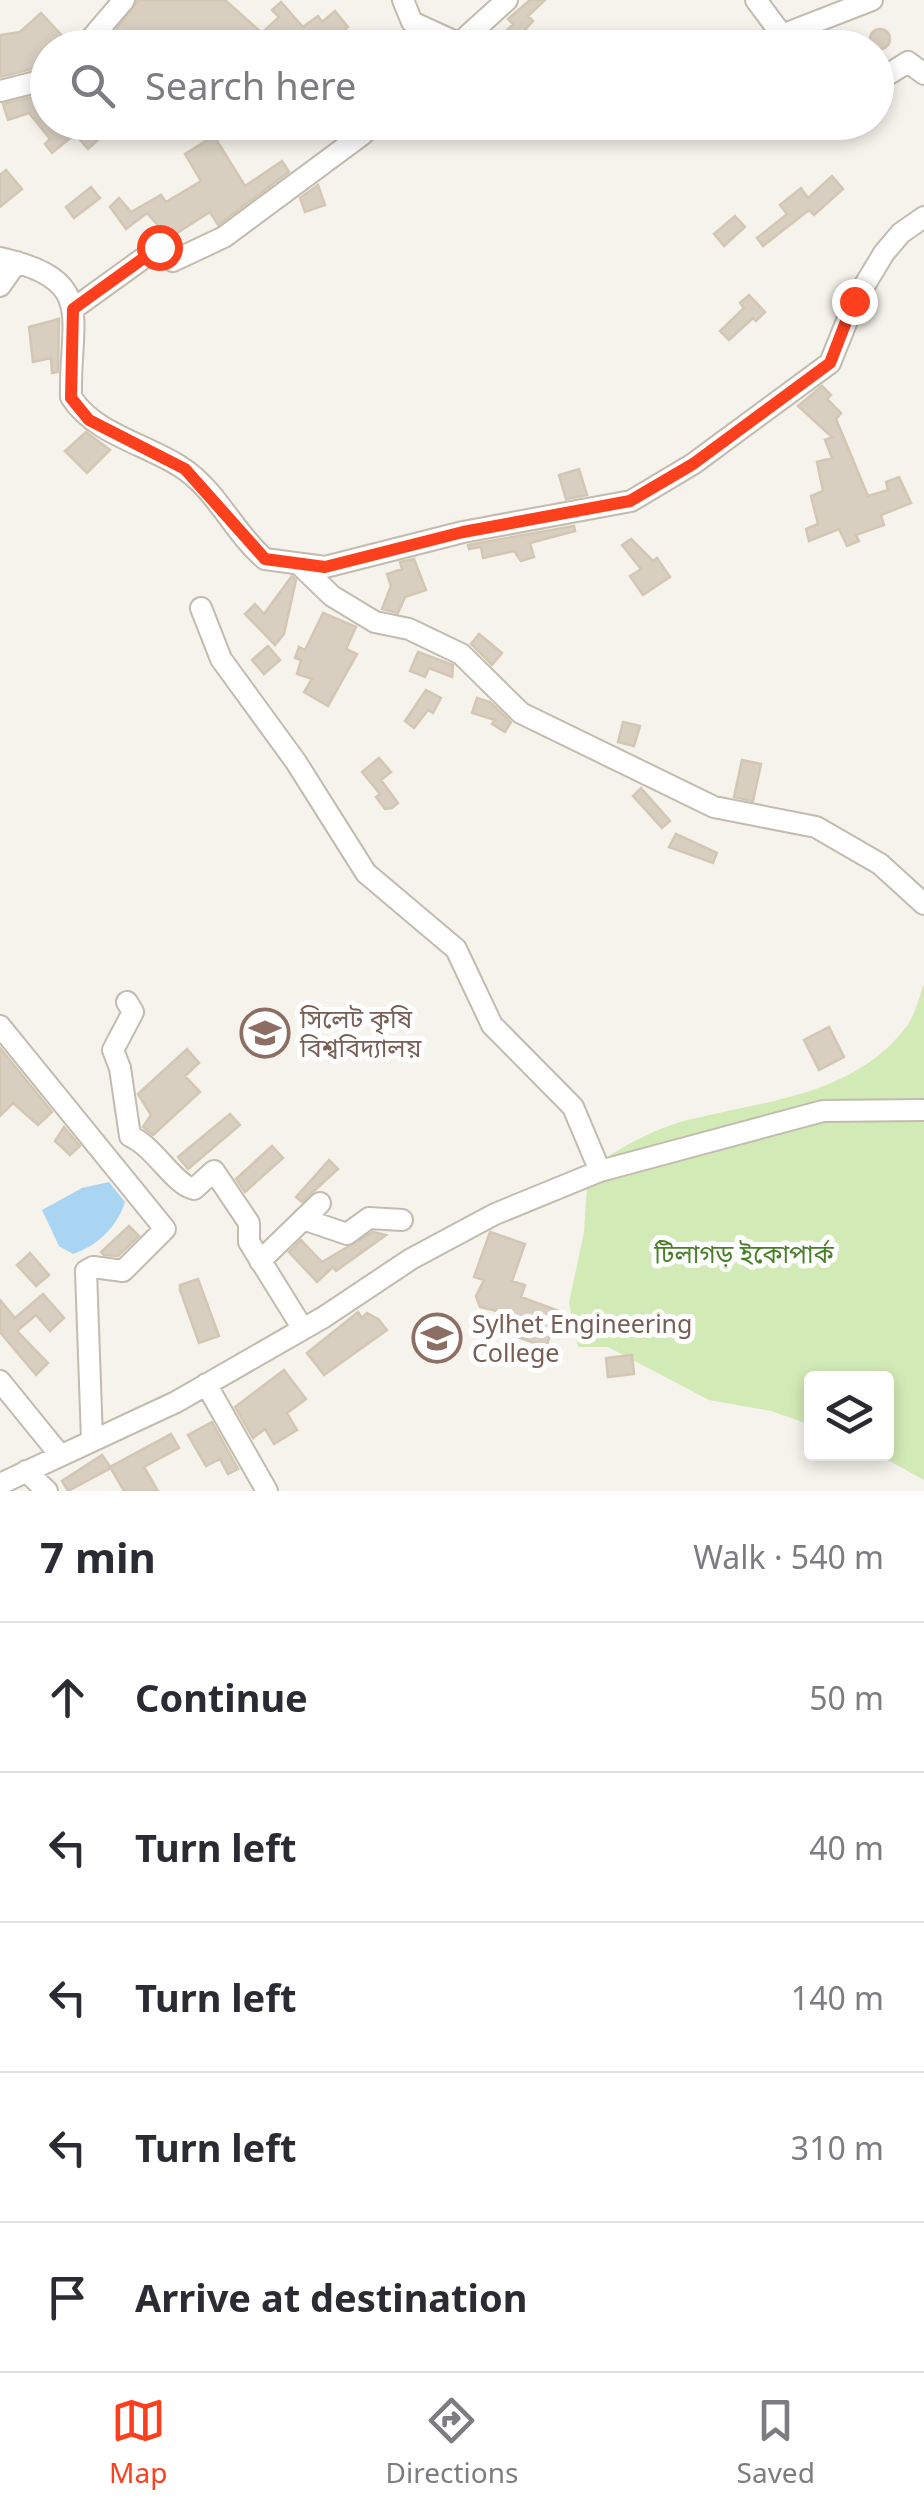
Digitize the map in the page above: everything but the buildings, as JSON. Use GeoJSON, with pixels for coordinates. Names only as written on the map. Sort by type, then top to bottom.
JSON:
{"type":"FeatureCollection","features":[{"type":"Feature","properties":{"kind":"street"},"geometry":{"type":"LineString","coordinates":[[99,30],[124,0]]}},
{"type":"Feature","properties":{"kind":"street"},"geometry":{"type":"LineString","coordinates":[[403,0],[412,22],[427,30]]}},
{"type":"Feature","properties":{"kind":"street"},"geometry":{"type":"LineString","coordinates":[[473,30],[506,0]]}},
{"type":"Feature","properties":{"kind":"street"},"geometry":{"type":"LineString","coordinates":[[756,0],[778,30]]}},
{"type":"Feature","properties":{"kind":"street"},"geometry":{"type":"LineString","coordinates":[[809,30],[872,0]]}},
{"type":"Feature","properties":{"kind":"street"},"geometry":{"type":"LineString","coordinates":[[894,70],[908,62],[924,74]]}},
{"type":"Feature","properties":{"kind":"street"},"geometry":{"type":"LineString","coordinates":[[0,91],[30,84]]}},
{"type":"Feature","properties":{"kind":"street"},"geometry":{"type":"LineString","coordinates":[[73,309],[159,247],[172,262],[224,237],[356,140]]}},
{"type":"Feature","properties":{"kind":"street"},"geometry":{"type":"LineString","coordinates":[[0,286],[8,260],[56,278],[73,299],[71,398],[78,410],[101,427],[185,469],[265,559],[325,567],[463,532],[630,501],[693,464],[830,363],[854,301],[884,253],[902,232],[924,217]]}},
{"type":"Feature","properties":{"kind":"street"},"geometry":{"type":"LineString","coordinates":[[301,566],[332,596],[375,622],[409,629],[461,654],[521,713],[714,807],[816,827],[880,864],[924,904]]}},
{"type":"Feature","properties":{"kind":"street"},"geometry":{"type":"LineString","coordinates":[[202,608],[221,659],[296,762],[366,872],[456,948],[492,1025],[574,1106],[600,1171]]}},
{"type":"Feature","properties":{"kind":"street"},"geometry":{"type":"LineString","coordinates":[[127,1002],[133,1012],[132,1023],[117,1037],[113,1050],[120,1068],[130,1136],[156,1152],[186,1187],[194,1189],[214,1171],[249,1223],[249,1242],[303,1329]]}},
{"type":"Feature","properties":{"kind":"street"},"geometry":{"type":"LineString","coordinates":[[0,1026],[165,1228],[122,1271],[93,1267],[86,1271],[92,1440]]}},
{"type":"Feature","properties":{"kind":"street"},"geometry":{"type":"LineString","coordinates":[[17,1480],[206,1384],[495,1214],[600,1171],[824,1110],[924,1110]]}},
{"type":"Feature","properties":{"kind":"street"},"geometry":{"type":"LineString","coordinates":[[260,1261],[320,1203]]}},
{"type":"Feature","properties":{"kind":"street"},"geometry":{"type":"LineString","coordinates":[[303,1219],[347,1234],[370,1218],[402,1220]]}},
{"type":"Feature","properties":{"kind":"street"},"geometry":{"type":"LineString","coordinates":[[0,1381],[60,1455]]}},
{"type":"Feature","properties":{"kind":"street"},"geometry":{"type":"LineString","coordinates":[[206,1384],[267,1491]]}},
{"type":"Feature","properties":{"kind":"street"},"geometry":{"type":"LineString","coordinates":[[17,1480],[46,1491]]}},
{"type":"Feature","properties":{"kind":"green space","name":"টিলাগড় ইকোপার্ক"},"geometry":{"type":"Polygon","coordinates":[[[924,984],[924,1480],[890,1461],[894,1461],[894,1371],[804,1371],[804,1423],[771,1411],[709,1400],[608,1347],[578,1347],[569,1303],[584,1232],[588,1169],[664,1128],[779,1100],[836,1081],[886,1049],[914,1012],[924,984]]]}},
{"type":"Feature","properties":{"kind":"water"},"geometry":{"type":"Polygon","coordinates":[[[109,1182],[125,1202],[111,1227],[98,1241],[73,1254],[59,1246],[42,1210],[82,1188],[109,1182]]]}},
{"type":"Feature","properties":{"kind":"place","name":"সিলেট কৃষি বিশ্ববিদ্যালয়"},"geometry":{"type":"Point","coordinates":[265,1033]}},
{"type":"Feature","properties":{"kind":"place","name":"Sylhet Engineering College"},"geometry":{"type":"Point","coordinates":[437,1338]}},
{"type":"Feature","properties":{"kind":"route"},"geometry":{"type":"LineString","coordinates":[[159,247],[73,309],[71,398],[89,420],[185,469],[254,549],[265,559],[286,565],[325,567],[463,532],[630,501],[693,464],[830,363],[854,301]]}}]}
